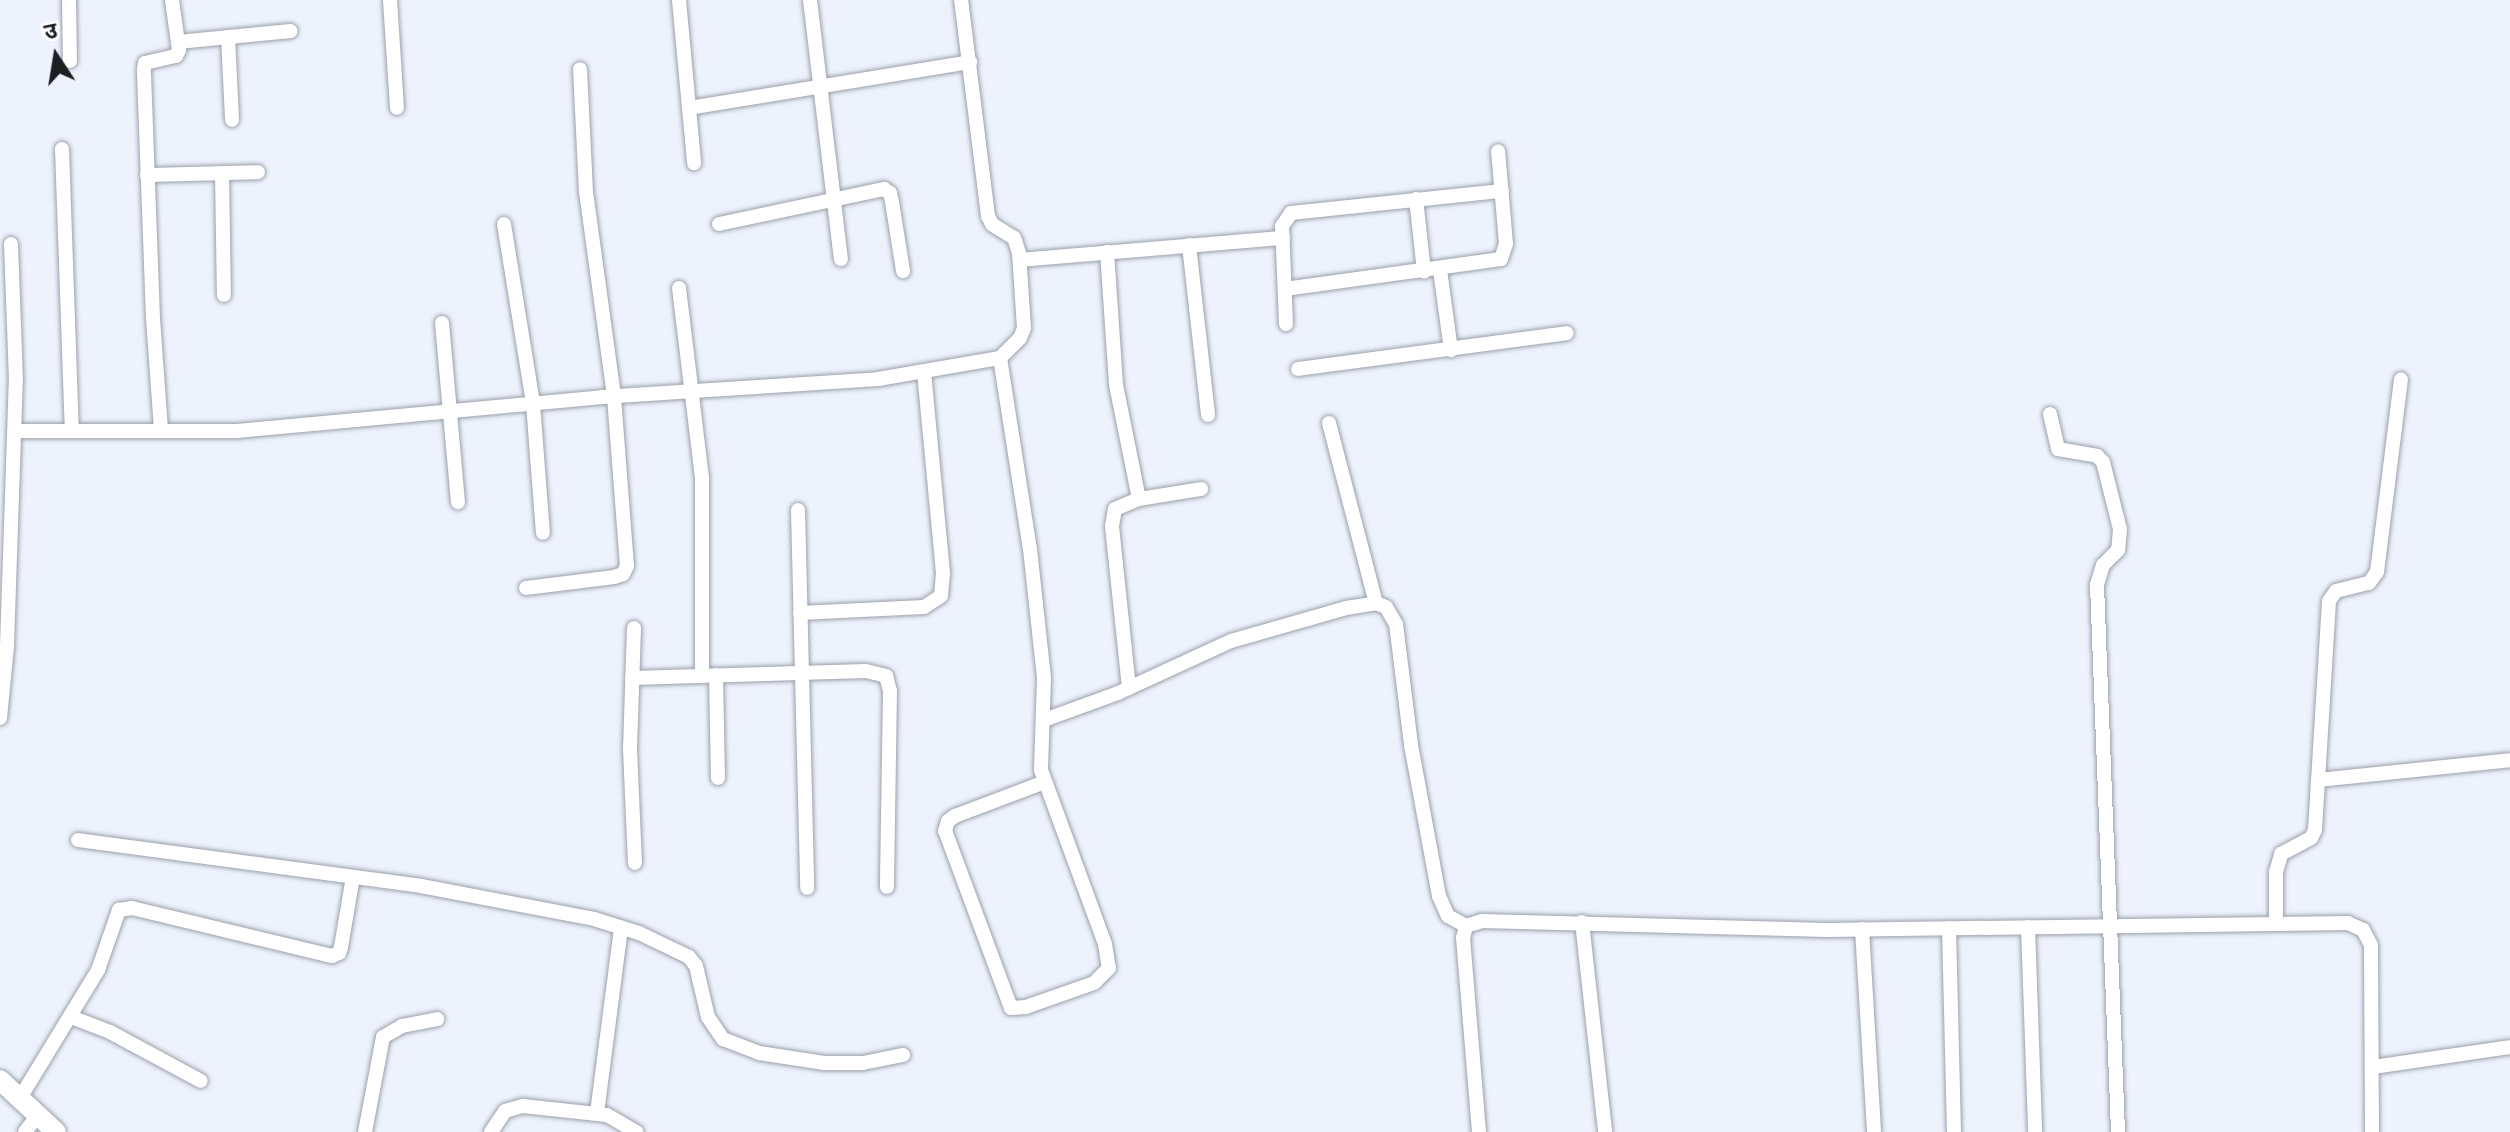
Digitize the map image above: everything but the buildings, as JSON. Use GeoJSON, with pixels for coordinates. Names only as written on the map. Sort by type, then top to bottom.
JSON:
{"type":"FeatureCollection","features":[{"type":"Feature","properties":{"kind":"street"},"geometry":{"type":"LineString","coordinates":[[69,0],[70,61]]}},
{"type":"Feature","properties":{"kind":"street"},"geometry":{"type":"LineString","coordinates":[[161,430],[147,175],[145,63],[176,56],[178,42],[172,0]]}},
{"type":"Feature","properties":{"kind":"street"},"geometry":{"type":"LineString","coordinates":[[390,0],[397,108]]}},
{"type":"Feature","properties":{"kind":"street"},"geometry":{"type":"LineString","coordinates":[[679,0],[694,163]]}},
{"type":"Feature","properties":{"kind":"street"},"geometry":{"type":"LineString","coordinates":[[810,0],[841,259]]}},
{"type":"Feature","properties":{"kind":"street"},"geometry":{"type":"LineString","coordinates":[[15,431],[237,431],[614,396],[924,373],[1000,358],[1020,338],[1024,328],[1020,260],[1014,238],[997,229],[988,216],[961,0]]}},
{"type":"Feature","properties":{"kind":"street"},"geometry":{"type":"LineString","coordinates":[[178,42],[290,31]]}},
{"type":"Feature","properties":{"kind":"street"},"geometry":{"type":"LineString","coordinates":[[228,37],[232,120]]}},
{"type":"Feature","properties":{"kind":"street"},"geometry":{"type":"LineString","coordinates":[[689,108],[970,62]]}},
{"type":"Feature","properties":{"kind":"street"},"geometry":{"type":"LineString","coordinates":[[526,588],[614,577],[623,574],[627,566],[614,396],[586,192],[580,69]]}},
{"type":"Feature","properties":{"kind":"street"},"geometry":{"type":"LineString","coordinates":[[62,149],[72,431]]}},
{"type":"Feature","properties":{"kind":"street"},"geometry":{"type":"LineString","coordinates":[[1285,289],[1440,270],[1501,259],[1506,244],[1498,151]]}},
{"type":"Feature","properties":{"kind":"street"},"geometry":{"type":"LineString","coordinates":[[147,175],[258,172]]}},
{"type":"Feature","properties":{"kind":"street"},"geometry":{"type":"LineString","coordinates":[[222,173],[224,295]]}},
{"type":"Feature","properties":{"kind":"street"},"geometry":{"type":"LineString","coordinates":[[719,224],[875,190],[890,193],[903,271]]}},
{"type":"Feature","properties":{"kind":"street"},"geometry":{"type":"LineString","coordinates":[[1286,324],[1282,226],[1291,213],[1502,191]]}},
{"type":"Feature","properties":{"kind":"street"},"geometry":{"type":"LineString","coordinates":[[1416,199],[1424,272]]}},
{"type":"Feature","properties":{"kind":"street"},"geometry":{"type":"LineString","coordinates":[[504,224],[533,404],[543,533]]}},
{"type":"Feature","properties":{"kind":"street"},"geometry":{"type":"LineString","coordinates":[[1020,260],[1283,238]]}},
{"type":"Feature","properties":{"kind":"street"},"geometry":{"type":"LineString","coordinates":[[0,718],[15,431],[16,353],[11,244]]}},
{"type":"Feature","properties":{"kind":"street"},"geometry":{"type":"LineString","coordinates":[[1189,245],[1208,415]]}},
{"type":"Feature","properties":{"kind":"street"},"geometry":{"type":"LineString","coordinates":[[1107,252],[1114,376],[1139,499]]}},
{"type":"Feature","properties":{"kind":"street"},"geometry":{"type":"LineString","coordinates":[[1440,270],[1451,350]]}},
{"type":"Feature","properties":{"kind":"street"},"geometry":{"type":"LineString","coordinates":[[679,288],[694,390],[703,508],[709,675],[718,778]]}},
{"type":"Feature","properties":{"kind":"street"},"geometry":{"type":"LineString","coordinates":[[442,323],[458,502]]}},
{"type":"Feature","properties":{"kind":"street"},"geometry":{"type":"LineString","coordinates":[[1298,369],[1567,333]]}},
{"type":"Feature","properties":{"kind":"street"},"geometry":{"type":"LineString","coordinates":[[1000,358],[1030,549],[1044,678],[1044,720],[1039,756],[1045,782],[1105,944],[1109,968],[1094,983],[1026,1007],[1011,1008],[945,831],[948,821],[955,816],[1045,782]]}},
{"type":"Feature","properties":{"kind":"street"},"geometry":{"type":"LineString","coordinates":[[800,613],[924,607],[941,596],[943,573],[924,373]]}},
{"type":"Feature","properties":{"kind":"street"},"geometry":{"type":"LineString","coordinates":[[2276,923],[2277,862],[2281,854],[2311,838],[2316,821],[2329,601],[2336,591],[2369,583],[2377,572],[2401,379]]}},
{"type":"Feature","properties":{"kind":"street"},"geometry":{"type":"LineString","coordinates":[[2050,414],[2058,449],[2097,456],[2103,462],[2120,529],[2118,550],[2103,565],[2097,585],[2118,1132]]}},
{"type":"Feature","properties":{"kind":"street"},"geometry":{"type":"LineString","coordinates":[[1329,423],[1376,603]]}},
{"type":"Feature","properties":{"kind":"street"},"geometry":{"type":"LineString","coordinates":[[1129,688],[1112,516],[1121,504],[1201,489]]}},
{"type":"Feature","properties":{"kind":"street"},"geometry":{"type":"LineString","coordinates":[[798,510],[807,888]]}},
{"type":"Feature","properties":{"kind":"street"},"geometry":{"type":"LineString","coordinates":[[1044,720],[1129,688],[1231,641],[1346,608],[1376,603],[1386,607],[1396,624],[1411,745],[1439,896],[1448,916],[1466,926],[1482,921],[1862,929],[2348,923],[2363,930],[2372,954],[2372,1132]]}},
{"type":"Feature","properties":{"kind":"street"},"geometry":{"type":"LineString","coordinates":[[634,628],[630,749],[635,863]]}},
{"type":"Feature","properties":{"kind":"street"},"geometry":{"type":"LineString","coordinates":[[632,678],[878,671],[890,683],[887,887]]}},
{"type":"Feature","properties":{"kind":"street"},"geometry":{"type":"LineString","coordinates":[[2318,780],[2510,760]]}},
{"type":"Feature","properties":{"kind":"street"},"geometry":{"type":"LineString","coordinates":[[78,840],[353,877],[539,907],[621,928],[679,949],[689,957],[696,966],[708,1017],[723,1039],[759,1053],[824,1063],[863,1063],[903,1055]]}},
{"type":"Feature","properties":{"kind":"street"},"geometry":{"type":"LineString","coordinates":[[20,1098],[104,957],[119,910],[132,908],[332,956],[339,953],[341,947],[353,877]]}},
{"type":"Feature","properties":{"kind":"street"},"geometry":{"type":"LineString","coordinates":[[1582,922],[1605,1132]]}},
{"type":"Feature","properties":{"kind":"street"},"geometry":{"type":"LineString","coordinates":[[1466,926],[1463,938],[1479,1132]]}},
{"type":"Feature","properties":{"kind":"street"},"geometry":{"type":"LineString","coordinates":[[2028,927],[2035,1132]]}},
{"type":"Feature","properties":{"kind":"street"},"geometry":{"type":"LineString","coordinates":[[597,1113],[621,928]]}},
{"type":"Feature","properties":{"kind":"street"},"geometry":{"type":"LineString","coordinates":[[1949,928],[1954,1132]]}},
{"type":"Feature","properties":{"kind":"street"},"geometry":{"type":"LineString","coordinates":[[1862,929],[1874,1132]]}},
{"type":"Feature","properties":{"kind":"street"},"geometry":{"type":"LineString","coordinates":[[71,1017],[110,1032],[201,1081]]}},
{"type":"Feature","properties":{"kind":"street"},"geometry":{"type":"LineString","coordinates":[[365,1132],[383,1037],[402,1026],[437,1019]]}},
{"type":"Feature","properties":{"kind":"street"},"geometry":{"type":"LineString","coordinates":[[2373,1067],[2510,1047]]}},
{"type":"Feature","properties":{"kind":"street"},"geometry":{"type":"LineString","coordinates":[[0,1080],[56,1132]]}},
{"type":"Feature","properties":{"kind":"street"},"geometry":{"type":"LineString","coordinates":[[491,1132],[499,1117],[513,1108],[597,1113],[620,1120],[637,1132]]}},
{"type":"Feature","properties":{"kind":"street"},"geometry":{"type":"LineString","coordinates":[[25,1132],[38,1115]]}}]}
